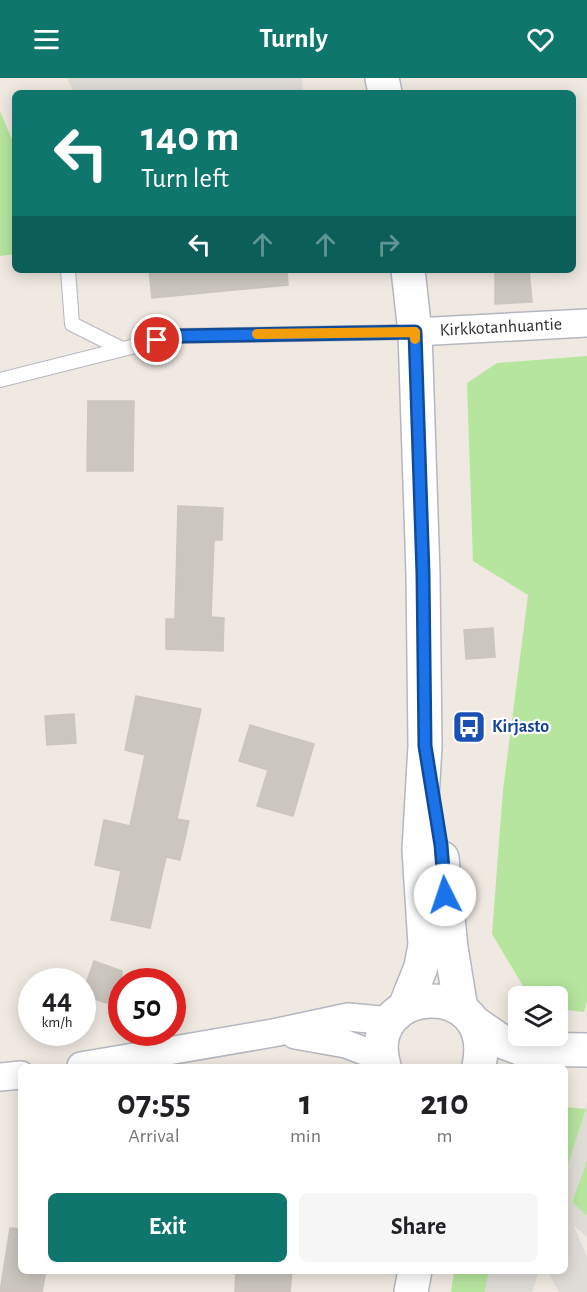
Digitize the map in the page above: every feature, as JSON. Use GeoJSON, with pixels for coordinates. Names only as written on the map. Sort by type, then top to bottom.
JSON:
{"type":"FeatureCollection","features":[{"type":"Feature","properties":{"kind":"main road"},"geometry":{"type":"LineString","coordinates":[[383,1062],[383,1039],[421,967],[425,945],[419,850],[425,746],[423,574],[415,332],[408,273]]}},
{"type":"Feature","properties":{"kind":"main road"},"geometry":{"type":"LineString","coordinates":[[425,746],[441,845],[447,916],[468,1016],[481,1037],[482,1052],[479,1064]]}},
{"type":"Feature","properties":{"kind":"main road"},"geometry":{"type":"LineString","coordinates":[[398,1014],[419,1002],[433,1000],[448,1002],[501,1041],[522,1049],[587,1050]]}},
{"type":"Feature","properties":{"kind":"main road"},"geometry":{"type":"LineString","coordinates":[[568,1070],[587,1071]]}},
{"type":"Feature","properties":{"kind":"main road"},"geometry":{"type":"LineString","coordinates":[[393,1292],[396,1274]]}},
{"type":"Feature","properties":{"kind":"main road"},"geometry":{"type":"LineString","coordinates":[[411,1292],[414,1274]]}},
{"type":"Feature","properties":{"kind":"street","name":"Kirkkotanhuantie"},"geometry":{"type":"LineString","coordinates":[[415,332],[587,323]]}},
{"type":"Feature","properties":{"kind":"street"},"geometry":{"type":"LineString","coordinates":[[93,1064],[273,1033],[348,1017],[398,1014]]}},
{"type":"Feature","properties":{"kind":"street"},"geometry":{"type":"LineString","coordinates":[[273,1033],[321,1038],[346,1044],[383,1062]]}},
{"type":"Feature","properties":{"kind":"street"},"geometry":{"type":"LineString","coordinates":[[0,1077],[18,1075]]}},
{"type":"Feature","properties":{"kind":"lane"},"geometry":{"type":"LineString","coordinates":[[68,273],[72,324],[122,349]]}},
{"type":"Feature","properties":{"kind":"lane"},"geometry":{"type":"LineString","coordinates":[[0,380],[175,336],[415,332]]}},
{"type":"Feature","properties":{"kind":"green space"},"geometry":{"type":"Polygon","coordinates":[[[0,111],[12,140],[12,254],[0,256],[0,111]]]}},
{"type":"Feature","properties":{"kind":"green space"},"geometry":{"type":"Polygon","coordinates":[[[587,356],[587,1001],[584,1012],[568,1010],[568,986],[523,986],[492,934],[503,790],[528,595],[473,561],[467,383],[497,363],[587,356]]]}},
{"type":"Feature","properties":{"kind":"green space"},"geometry":{"type":"Polygon","coordinates":[[[568,1107],[586,1109],[568,1166],[568,1107]]]}},
{"type":"Feature","properties":{"kind":"green space"},"geometry":{"type":"Polygon","coordinates":[[[587,1160],[587,1216],[572,1202],[587,1160]]]}},
{"type":"Feature","properties":{"kind":"green space"},"geometry":{"type":"Polygon","coordinates":[[[454,1274],[488,1274],[485,1292],[451,1292],[454,1274]]]}},
{"type":"Feature","properties":{"kind":"shaded area"},"geometry":{"type":"Polygon","coordinates":[[[67,78],[302,78],[303,90],[73,90],[67,78]]]}},
{"type":"Feature","properties":{"kind":"shaded area"},"geometry":{"type":"Polygon","coordinates":[[[587,1100],[587,1160],[572,1202],[587,1216],[587,1237],[573,1225],[587,1256],[587,1292],[559,1292],[549,1274],[568,1274],[568,1166],[587,1100]]]}},
{"type":"Feature","properties":{"kind":"shaded area"},"geometry":{"type":"Polygon","coordinates":[[[488,1274],[538,1274],[532,1292],[485,1292],[488,1274]]]}},
{"type":"Feature","properties":{"kind":"building"},"geometry":{"type":"Polygon","coordinates":[[[149,273],[287,273],[288,285],[152,298],[149,273]]]}},
{"type":"Feature","properties":{"kind":"building"},"geometry":{"type":"Polygon","coordinates":[[[495,273],[529,273],[532,302],[495,304],[495,273]]]}},
{"type":"Feature","properties":{"kind":"building"},"geometry":{"type":"Polygon","coordinates":[[[88,401],[134,401],[133,471],[87,471],[88,401]]]}},
{"type":"Feature","properties":{"kind":"building"},"geometry":{"type":"Polygon","coordinates":[[[178,506],[223,508],[222,540],[214,540],[211,617],[224,618],[223,651],[166,649],[166,619],[175,619],[178,506]]]}},
{"type":"Feature","properties":{"kind":"building"},"geometry":{"type":"Polygon","coordinates":[[[493,628],[495,657],[466,659],[464,630],[493,628]]]}},
{"type":"Feature","properties":{"kind":"building"},"geometry":{"type":"Polygon","coordinates":[[[136,696],[201,709],[177,819],[189,821],[180,860],[166,857],[150,928],[111,920],[121,871],[95,865],[104,820],[130,826],[145,755],[125,750],[136,696]]]}},
{"type":"Feature","properties":{"kind":"building"},"geometry":{"type":"Polygon","coordinates":[[[74,714],[76,743],[47,745],[45,716],[74,714]]]}},
{"type":"Feature","properties":{"kind":"building"},"geometry":{"type":"Polygon","coordinates":[[[250,725],[314,744],[293,816],[257,806],[268,770],[239,761],[250,725]]]}},
{"type":"Feature","properties":{"kind":"building"},"geometry":{"type":"Polygon","coordinates":[[[94,961],[114,968],[108,968],[108,1003],[96,1000],[96,968],[92,968],[94,961]]]}},
{"type":"Feature","properties":{"kind":"building"},"geometry":{"type":"Polygon","coordinates":[[[10,1228],[18,1229],[18,1274],[45,1274],[42,1292],[0,1292],[10,1228]]]}},
{"type":"Feature","properties":{"kind":"building"},"geometry":{"type":"Polygon","coordinates":[[[236,1274],[292,1274],[290,1292],[235,1292],[236,1274]]]}},
{"type":"Feature","properties":{"kind":"slow traffic"},"geometry":{"type":"LineString","coordinates":[[257,334],[415,332],[415,339]]}},
{"type":"Feature","properties":{"kind":"place","name":"Kirjasto"},"geometry":{"type":"Point","coordinates":[469,727]}},
{"type":"Feature","properties":{"kind":"route"},"geometry":{"type":"LineString","coordinates":[[157,340],[175,336],[415,332],[426,681],[425,746],[441,845],[445,895]]}}]}
